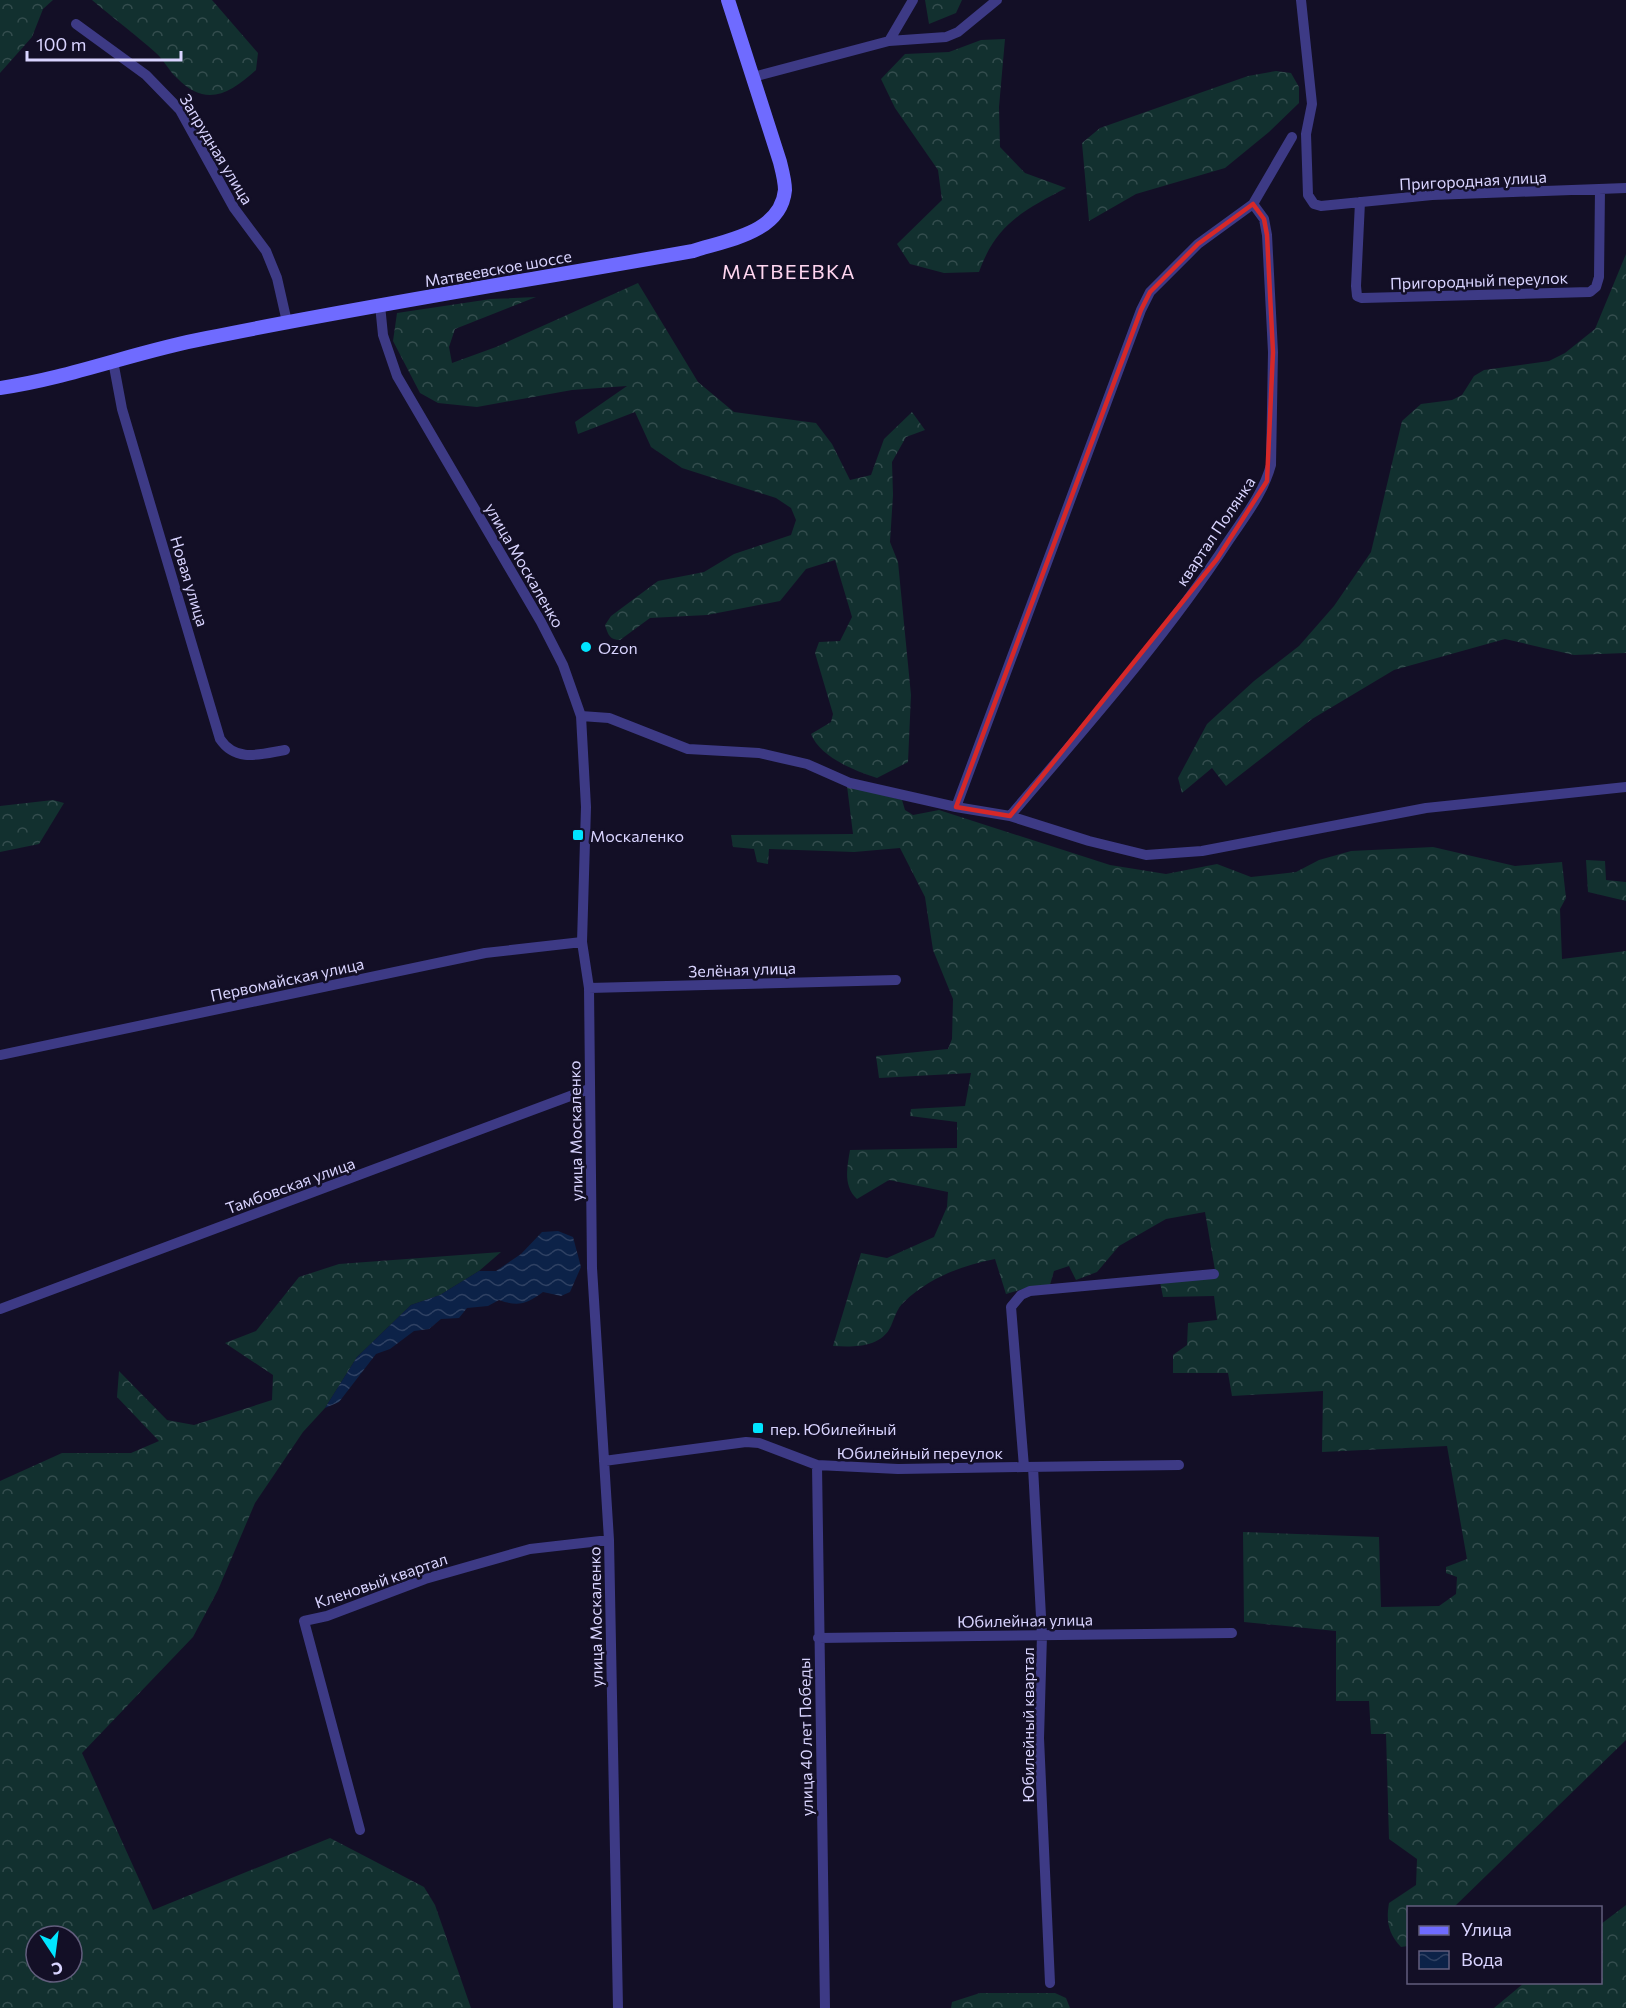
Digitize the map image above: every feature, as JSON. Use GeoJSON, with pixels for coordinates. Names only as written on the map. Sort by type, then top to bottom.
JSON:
{"type":"FeatureCollection","features":[{"type":"Feature","properties":{"kind":"main road","name":"Матвеевское шоссе"},"geometry":{"type":"LineString","coordinates":[[0,388],[50,378],[178,343],[380,305],[693,251],[741,236],[770,223],[782,206],[785,187],[780,162],[728,0]]}},
{"type":"Feature","properties":{"kind":"street"},"geometry":{"type":"LineString","coordinates":[[889,41],[913,0]]}},
{"type":"Feature","properties":{"kind":"street"},"geometry":{"type":"LineString","coordinates":[[753,77],[889,41],[946,37],[958,32],[997,0]]}},
{"type":"Feature","properties":{"kind":"street","name":"Пригородная улица"},"geometry":{"type":"LineString","coordinates":[[1301,0],[1312,105],[1306,134],[1308,195],[1314,204],[1321,206],[1432,195],[1626,188]]}},
{"type":"Feature","properties":{"kind":"street","name":"Запрудная улица"},"geometry":{"type":"LineString","coordinates":[[76,24],[146,75],[180,111],[234,208],[266,251],[277,278],[287,322]]}},
{"type":"Feature","properties":{"kind":"street"},"geometry":{"type":"LineString","coordinates":[[956,807],[1141,310],[1150,292],[1198,244],[1252,204],[1292,137]]}},
{"type":"Feature","properties":{"kind":"street","name":"Пригородный переулок"},"geometry":{"type":"LineString","coordinates":[[1360,202],[1356,286],[1357,296],[1362,298],[1590,292],[1596,287],[1599,277],[1600,189]]}},
{"type":"Feature","properties":{"kind":"street","name":"квартал Полянка"},"geometry":{"type":"LineString","coordinates":[[1010,816],[1163,631],[1217,559],[1267,481],[1271,465],[1273,352],[1267,235],[1264,219],[1252,204]]}},
{"type":"Feature","properties":{"kind":"street","name":"улица Москаленко"},"geometry":{"type":"LineString","coordinates":[[380,305],[383,335],[397,376],[541,622],[563,664],[581,716],[586,807],[582,942],[589,988],[592,1268],[609,1540],[618,2008]]}},
{"type":"Feature","properties":{"kind":"street","name":"Новая улица"},"geometry":{"type":"LineString","coordinates":[[113,361],[122,409],[220,739],[234,754],[247,756],[285,750]]}},
{"type":"Feature","properties":{"kind":"street"},"geometry":{"type":"LineString","coordinates":[[581,716],[609,718],[688,749],[759,753],[807,764],[850,783],[956,807],[1010,816],[1047,829],[1146,855],[1176,855],[1426,808],[1626,788]]}},
{"type":"Feature","properties":{"kind":"street","name":"Первомайская улица"},"geometry":{"type":"LineString","coordinates":[[0,1055],[485,953],[582,942]]}},
{"type":"Feature","properties":{"kind":"street","name":"Зелёная улица"},"geometry":{"type":"LineString","coordinates":[[589,988],[896,980]]}},
{"type":"Feature","properties":{"kind":"street","name":"Тамбовская улица"},"geometry":{"type":"LineString","coordinates":[[0,1309],[590,1089]]}},
{"type":"Feature","properties":{"kind":"street","name":"Юбилейный квартал"},"geometry":{"type":"LineString","coordinates":[[1050,1983],[1039,1738],[1042,1635],[1028,1467],[1011,1314],[1015,1301],[1030,1291],[1214,1274]]}},
{"type":"Feature","properties":{"kind":"street","name":"Юбилейный переулок"},"geometry":{"type":"LineString","coordinates":[[604,1461],[759,1443],[817,1465],[898,1469],[1028,1467]]}},
{"type":"Feature","properties":{"kind":"street","name":"улица 40 лет Победы"},"geometry":{"type":"LineString","coordinates":[[817,1465],[825,2008]]}},
{"type":"Feature","properties":{"kind":"street"},"geometry":{"type":"LineString","coordinates":[[1028,1467],[1179,1465]]}},
{"type":"Feature","properties":{"kind":"street","name":"Кленовый квартал"},"geometry":{"type":"LineString","coordinates":[[360,1830],[304,1621],[327,1616],[424,1579],[530,1549],[609,1540]]}},
{"type":"Feature","properties":{"kind":"street","name":"Юбилейная улица"},"geometry":{"type":"LineString","coordinates":[[818,1638],[1232,1633]]}},
{"type":"Feature","properties":{"kind":"highlighted area"},"geometry":{"type":"Polygon","coordinates":[[[1253,204],[1264,219],[1267,235],[1273,352],[1267,481],[1217,559],[1010,816],[956,807],[1141,310],[1150,292],[1198,244],[1253,204]]]}},
{"type":"Feature","properties":{"kind":"green space"},"geometry":{"type":"Polygon","coordinates":[[[0,0],[53,0],[43,9],[32,37],[0,73],[0,0]]]}},
{"type":"Feature","properties":{"kind":"green space"},"geometry":{"type":"Polygon","coordinates":[[[92,0],[212,0],[258,53],[256,70],[227,91],[208,95],[198,93],[177,78],[156,53],[92,0]]]}},
{"type":"Feature","properties":{"kind":"green space"},"geometry":{"type":"Polygon","coordinates":[[[925,0],[962,0],[956,13],[929,24],[925,0]]]}},
{"type":"Feature","properties":{"kind":"green space"},"geometry":{"type":"Polygon","coordinates":[[[1005,39],[999,107],[1000,147],[1025,173],[1066,188],[1013,220],[994,242],[979,272],[944,273],[910,264],[897,244],[942,200],[938,170],[895,108],[881,79],[905,54],[949,52],[981,40],[1005,39]]]}},
{"type":"Feature","properties":{"kind":"green space"},"geometry":{"type":"Polygon","coordinates":[[[1276,71],[1291,73],[1299,87],[1299,103],[1269,132],[1225,168],[1136,194],[1089,221],[1082,143],[1100,128],[1248,76],[1276,71]]]}},
{"type":"Feature","properties":{"kind":"green space"},"geometry":{"type":"Polygon","coordinates":[[[1626,254],[1626,653],[1574,655],[1505,639],[1394,670],[1312,719],[1226,786],[1212,768],[1182,793],[1178,778],[1207,724],[1254,681],[1299,646],[1334,606],[1371,552],[1402,421],[1421,404],[1452,400],[1462,395],[1474,376],[1484,370],[1549,361],[1565,353],[1595,329],[1626,254]]]}},
{"type":"Feature","properties":{"kind":"green space"},"geometry":{"type":"Polygon","coordinates":[[[638,283],[698,382],[734,412],[816,423],[832,444],[850,480],[871,475],[884,439],[912,412],[925,430],[906,437],[892,462],[893,495],[890,542],[898,562],[911,695],[908,762],[877,778],[849,767],[830,756],[822,750],[811,734],[831,722],[833,714],[815,653],[819,642],[840,641],[852,617],[835,560],[806,569],[780,601],[707,615],[650,618],[620,640],[612,638],[607,632],[605,625],[611,616],[658,581],[704,572],[734,554],[791,535],[796,520],[791,508],[776,498],[682,468],[651,447],[635,412],[578,434],[575,422],[627,386],[572,390],[477,407],[438,403],[420,393],[393,341],[397,313],[491,299],[536,297],[455,329],[449,347],[452,363],[496,347],[638,283]]]}},
{"type":"Feature","properties":{"kind":"green space"},"geometry":{"type":"Polygon","coordinates":[[[847,786],[902,800],[905,810],[913,815],[939,810],[1110,865],[1166,874],[1217,864],[1251,877],[1296,872],[1319,860],[1351,851],[1433,847],[1515,866],[1562,862],[1566,898],[1560,909],[1562,959],[1626,951],[1626,1740],[1455,1906],[1407,1906],[1407,1946],[1401,1947],[1393,1937],[1388,1921],[1388,1909],[1389,1903],[1416,1885],[1417,1859],[1389,1839],[1386,1734],[1371,1734],[1369,1701],[1336,1701],[1336,1631],[1244,1622],[1243,1532],[1379,1537],[1381,1607],[1439,1606],[1456,1594],[1457,1577],[1446,1573],[1446,1567],[1467,1559],[1447,1446],[1322,1452],[1323,1391],[1232,1396],[1228,1373],[1173,1373],[1173,1355],[1187,1345],[1188,1323],[1217,1320],[1214,1296],[1163,1297],[1160,1282],[1216,1276],[1205,1212],[1166,1219],[1119,1246],[1097,1272],[1076,1280],[1069,1266],[1054,1271],[1050,1285],[1030,1287],[1006,1294],[995,1259],[958,1269],[935,1279],[904,1302],[881,1339],[866,1345],[833,1346],[861,1253],[887,1258],[934,1237],[947,1207],[948,1192],[889,1180],[857,1199],[848,1183],[850,1150],[957,1148],[957,1122],[910,1116],[911,1109],[965,1106],[971,1073],[879,1078],[876,1056],[948,1049],[952,1039],[953,999],[933,950],[925,897],[900,848],[854,852],[769,849],[768,864],[757,862],[754,849],[733,847],[731,835],[853,834],[847,786]]]}},
{"type":"Feature","properties":{"kind":"green space"},"geometry":{"type":"Polygon","coordinates":[[[53,800],[64,803],[39,844],[0,852],[0,806],[53,800]]]}},
{"type":"Feature","properties":{"kind":"green space"},"geometry":{"type":"Polygon","coordinates":[[[1586,860],[1605,861],[1606,880],[1626,882],[1626,901],[1588,892],[1586,860]]]}},
{"type":"Feature","properties":{"kind":"green space"},"geometry":{"type":"Polygon","coordinates":[[[501,1252],[479,1271],[440,1295],[411,1305],[357,1357],[325,1408],[303,1432],[255,1503],[218,1590],[193,1637],[82,1753],[153,1910],[330,1838],[424,1887],[435,1905],[471,2008],[0,2008],[0,1481],[62,1453],[131,1453],[159,1441],[117,1397],[119,1371],[167,1420],[194,1425],[272,1400],[273,1375],[225,1343],[256,1331],[299,1277],[339,1264],[501,1252]]]}},
{"type":"Feature","properties":{"kind":"green space"},"geometry":{"type":"Polygon","coordinates":[[[1626,1905],[1626,2008],[1494,2008],[1523,1984],[1602,1984],[1602,1923],[1626,1905]]]}},
{"type":"Feature","properties":{"kind":"green space"},"geometry":{"type":"Polygon","coordinates":[[[980,1993],[1055,1993],[1066,1998],[1070,2008],[951,2008],[952,2002],[980,1993]]]}},
{"type":"Feature","properties":{"kind":"water"},"geometry":{"type":"Polygon","coordinates":[[[558,1231],[573,1237],[581,1267],[570,1292],[561,1296],[543,1292],[527,1302],[517,1304],[499,1300],[488,1306],[467,1308],[459,1318],[441,1319],[429,1329],[414,1331],[390,1349],[376,1354],[339,1402],[325,1408],[357,1357],[411,1305],[440,1295],[479,1271],[496,1271],[521,1254],[542,1232],[558,1231]]]}},
{"type":"Feature","properties":{"kind":"place","name":"Ozon"},"geometry":{"type":"Point","coordinates":[586,647]}},
{"type":"Feature","properties":{"kind":"place","name":"Москаленко"},"geometry":{"type":"Point","coordinates":[578,835]}},
{"type":"Feature","properties":{"kind":"place","name":"пер. Юбилейный"},"geometry":{"type":"Point","coordinates":[758,1428]}},
{"type":"Feature","properties":{"kind":"district","name":"МАТВЕЕВКА"},"geometry":{"type":"Point","coordinates":[789,271]}}]}
